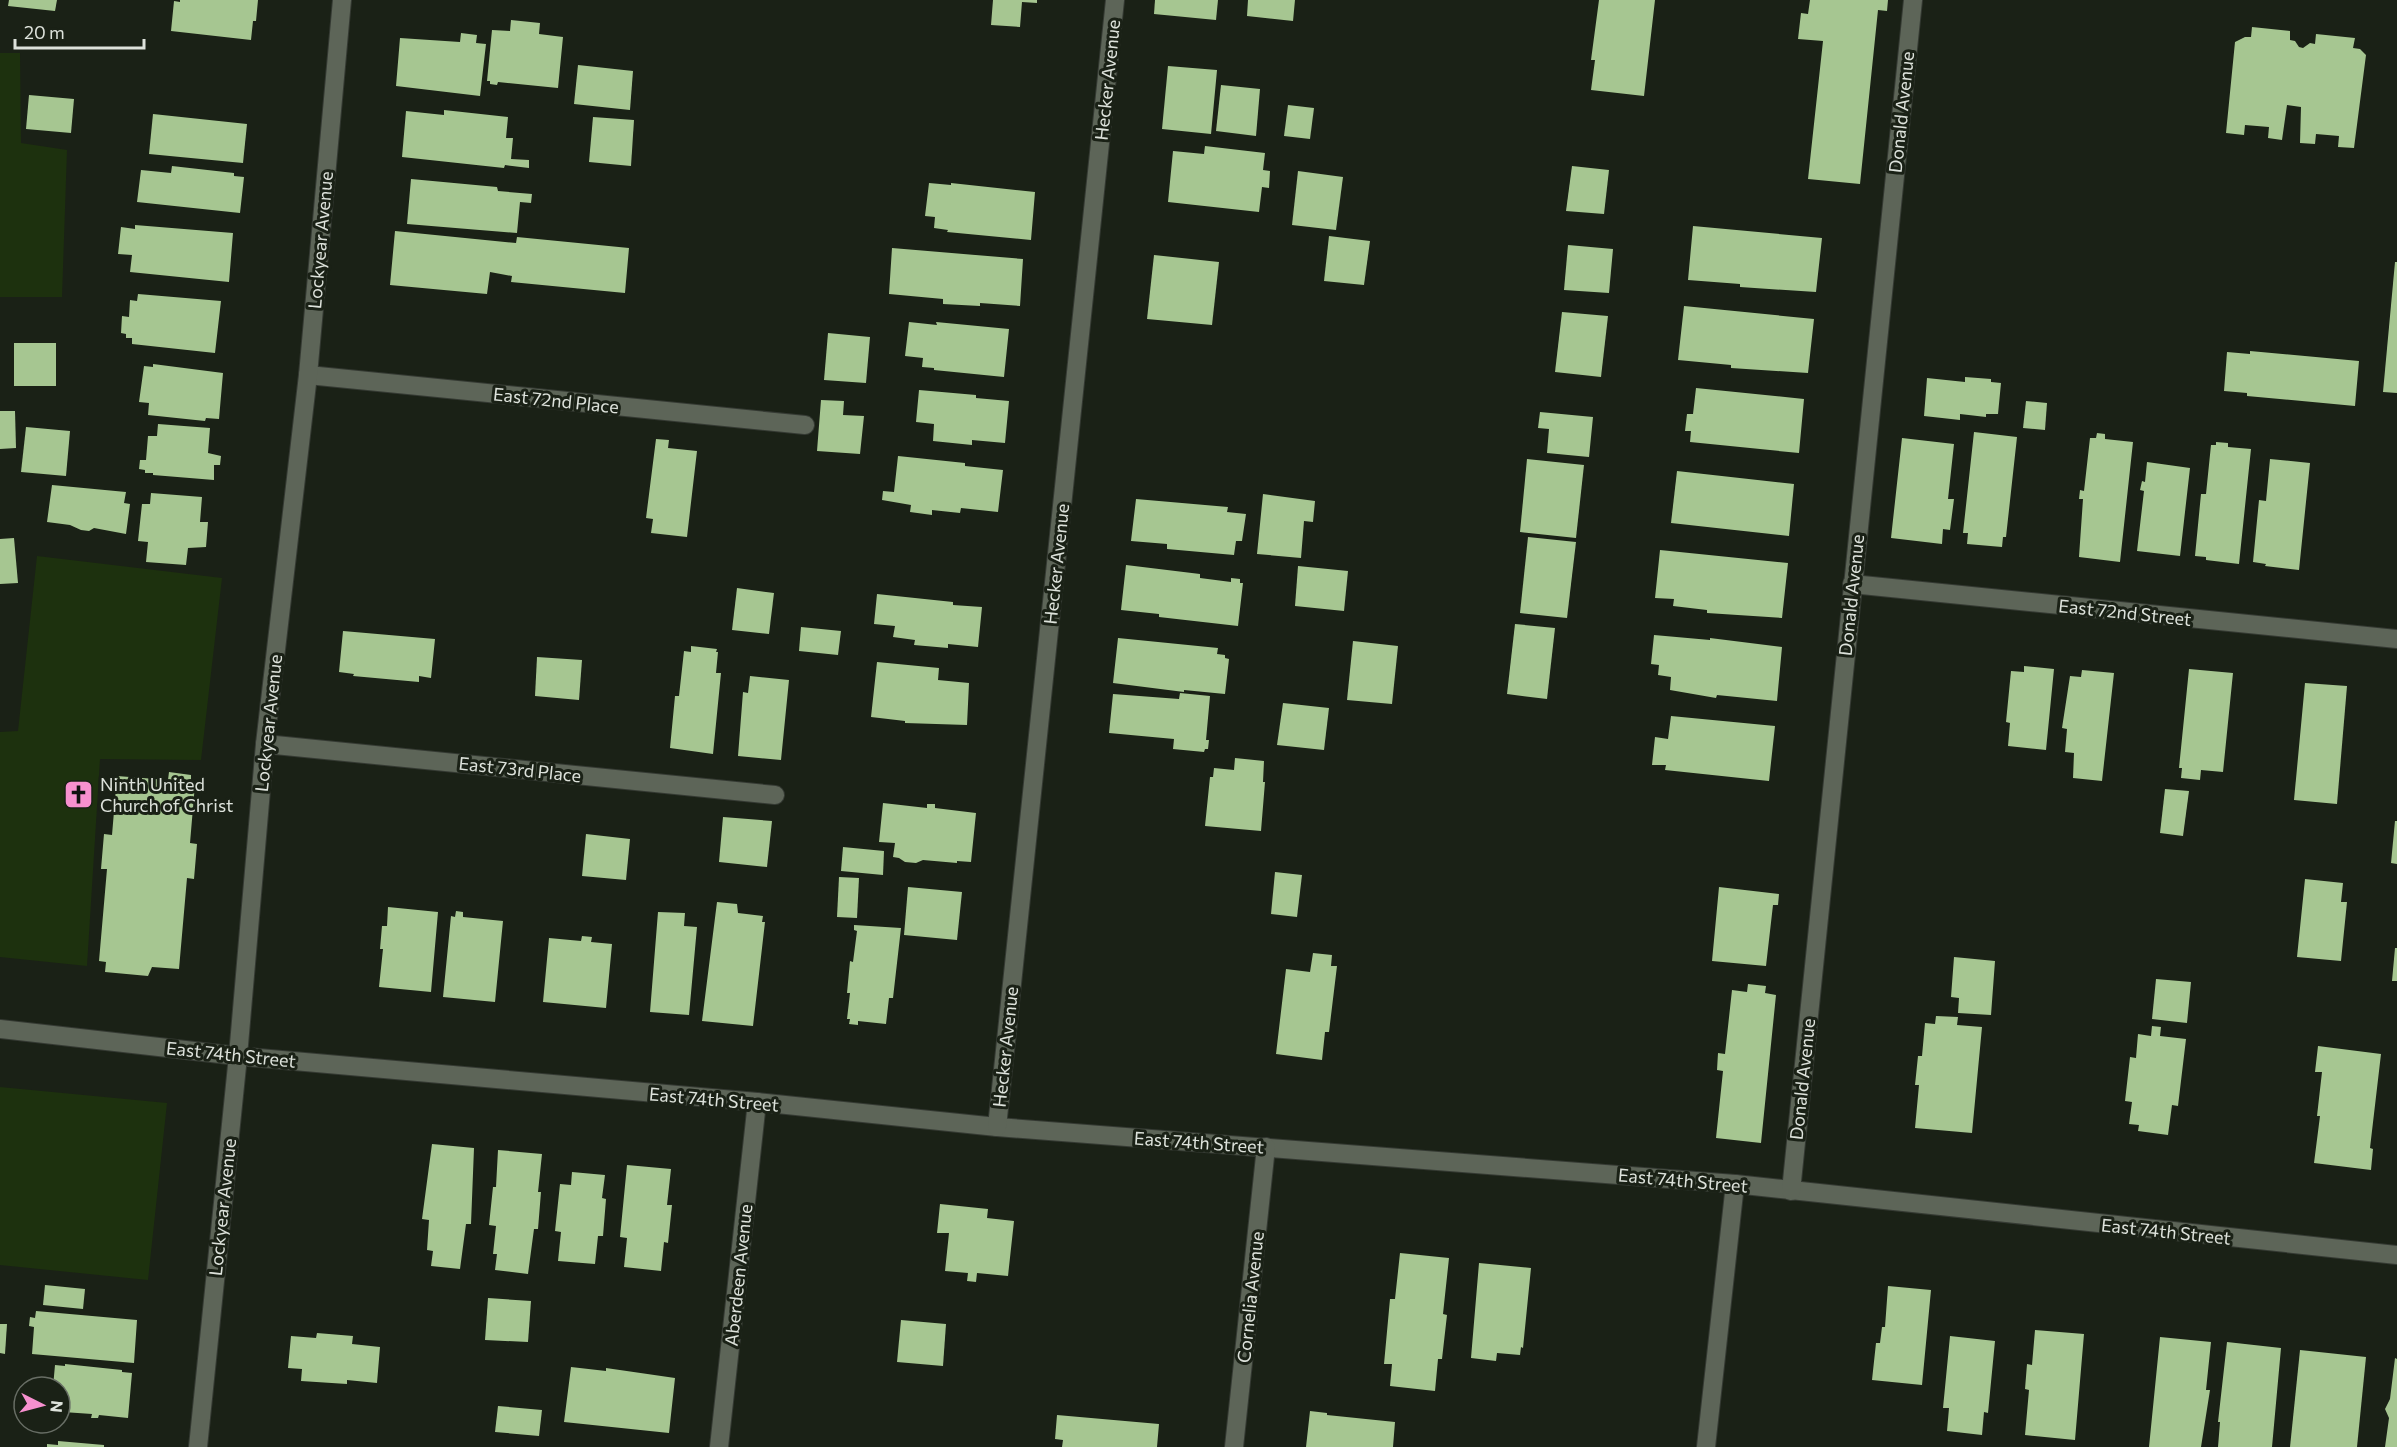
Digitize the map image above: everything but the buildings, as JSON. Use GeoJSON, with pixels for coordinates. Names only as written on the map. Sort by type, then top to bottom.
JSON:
{"type":"FeatureCollection","features":[{"type":"Feature","properties":{"kind":"street","name":"Lockyear Avenue"},"geometry":{"type":"LineString","coordinates":[[198,1447],[238,1056],[265,744],[308,375],[342,0]]}},
{"type":"Feature","properties":{"kind":"street","name":"Hecker Avenue"},"geometry":{"type":"LineString","coordinates":[[996,1127],[1115,0]]}},
{"type":"Feature","properties":{"kind":"street","name":"Donald Avenue"},"geometry":{"type":"LineString","coordinates":[[1791,1191],[1913,0]]}},
{"type":"Feature","properties":{"kind":"street","name":"East 72nd Place"},"geometry":{"type":"LineString","coordinates":[[308,375],[805,425]]}},
{"type":"Feature","properties":{"kind":"street","name":"East 72nd Street"},"geometry":{"type":"LineString","coordinates":[[1852,584],[2397,639]]}},
{"type":"Feature","properties":{"kind":"street","name":"East 73rd Place"},"geometry":{"type":"LineString","coordinates":[[265,744],[775,795]]}},
{"type":"Feature","properties":{"kind":"street","name":"East 74th Street"},"geometry":{"type":"LineString","coordinates":[[0,1029],[238,1056],[757,1102],[996,1127],[1735,1184],[2397,1255]]}},
{"type":"Feature","properties":{"kind":"street","name":"Aberdeen Avenue"},"geometry":{"type":"LineString","coordinates":[[719,1447],[757,1102]]}},
{"type":"Feature","properties":{"kind":"street","name":"Cornelia Avenue"},"geometry":{"type":"LineString","coordinates":[[1234,1447],[1266,1147]]}},
{"type":"Feature","properties":{"kind":"street"},"geometry":{"type":"LineString","coordinates":[[1706,1447],[1735,1184]]}},
{"type":"Feature","properties":{"kind":"green space"},"geometry":{"type":"Polygon","coordinates":[[[0,53],[20,53],[21,143],[67,150],[62,297],[0,297],[0,53]]]}},
{"type":"Feature","properties":{"kind":"green space"},"geometry":{"type":"Polygon","coordinates":[[[37,556],[222,578],[201,760],[100,759],[87,966],[0,957],[0,732],[18,731],[37,556]]]}},
{"type":"Feature","properties":{"kind":"green space"},"geometry":{"type":"Polygon","coordinates":[[[0,1087],[167,1103],[148,1280],[0,1265],[0,1087]]]}},
{"type":"Feature","properties":{"kind":"place","name":"Ninth United Church of Christ"},"geometry":{"type":"Point","coordinates":[79,794]}}]}
